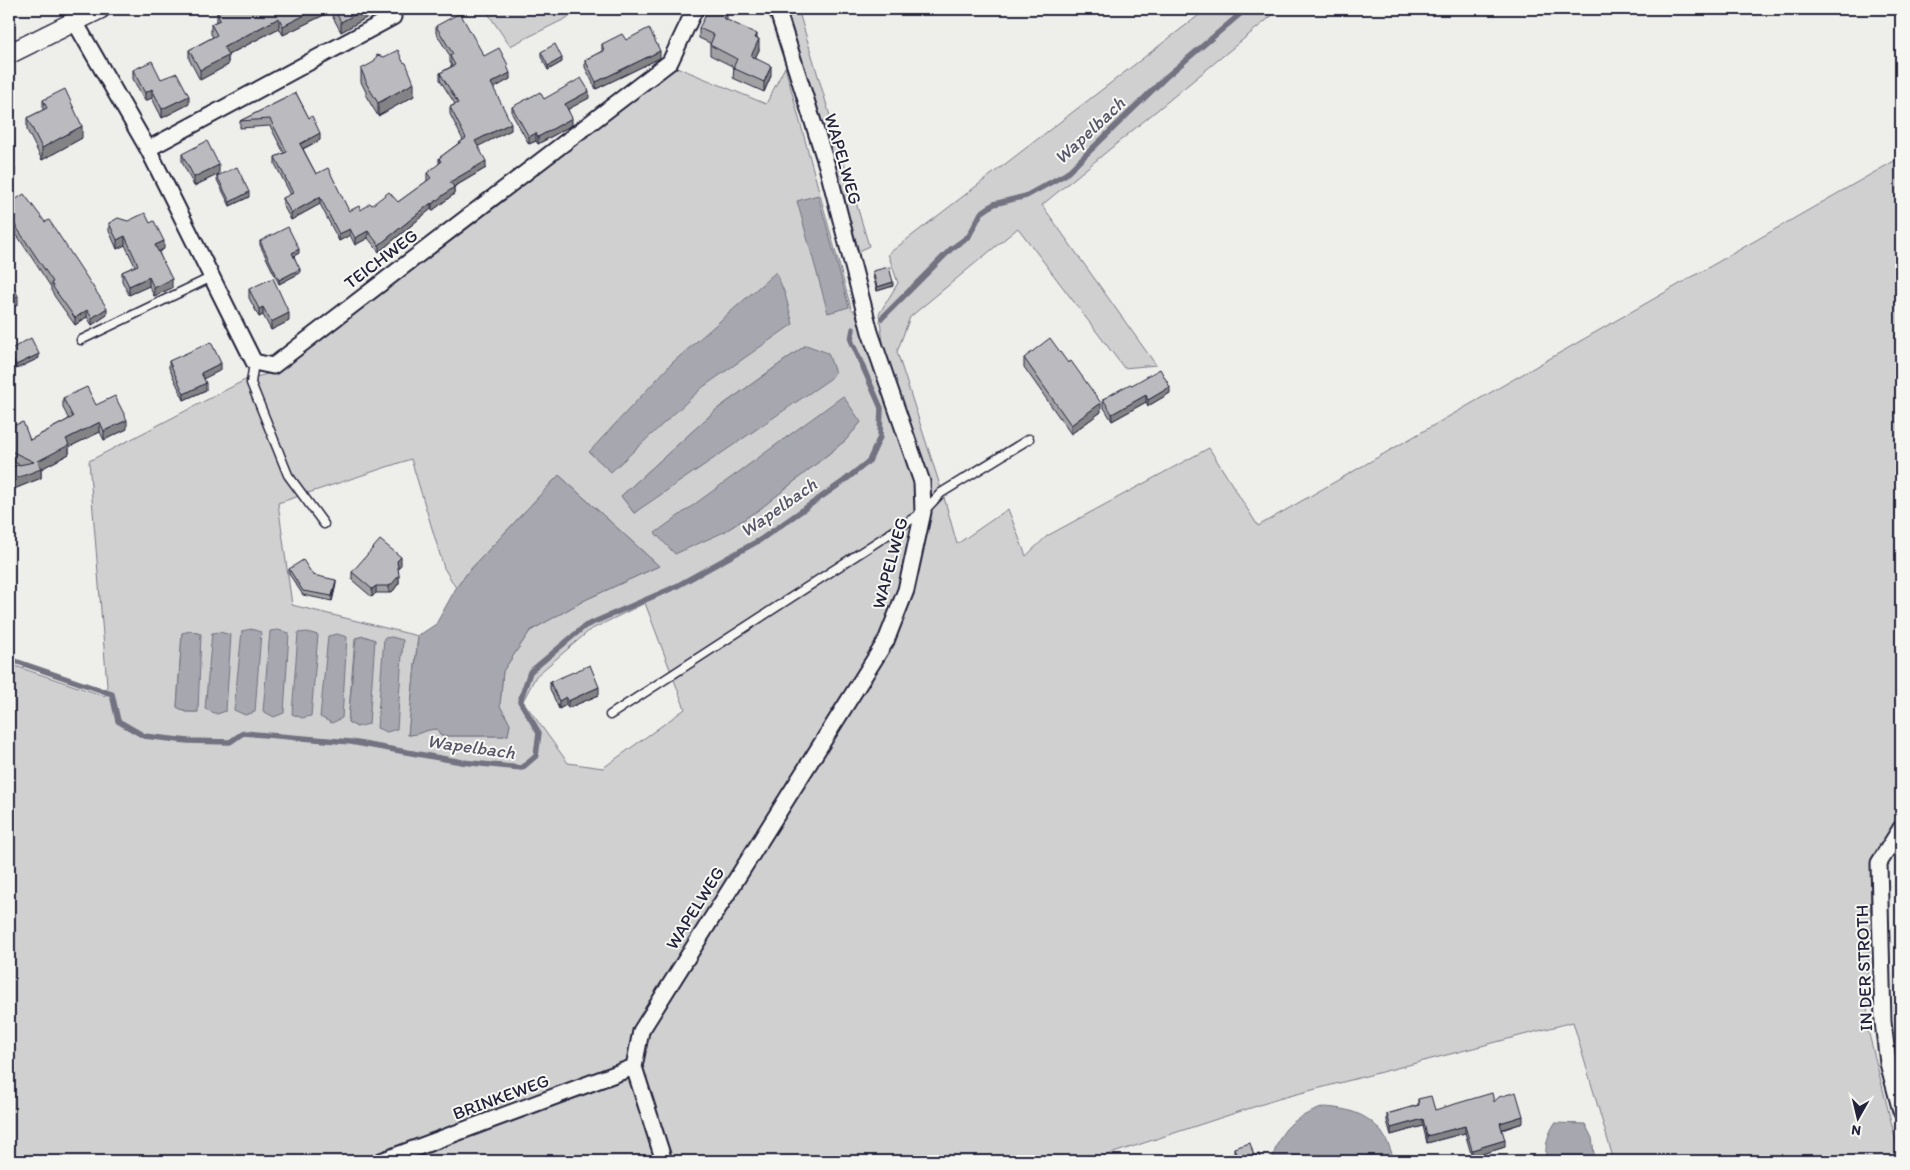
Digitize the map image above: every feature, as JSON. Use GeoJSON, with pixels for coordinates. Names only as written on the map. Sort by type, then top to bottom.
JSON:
{"type":"FeatureCollection","features":[{"type":"Feature","properties":{"kind":"street"},"geometry":{"type":"LineString","coordinates":[[9,54],[100,9]]}},
{"type":"Feature","properties":{"kind":"street","name":"TEICHWEG"},"geometry":{"type":"LineString","coordinates":[[254,362],[274,366],[670,62],[695,9]]}},
{"type":"Feature","properties":{"kind":"street","name":"WAPELWEG"},"geometry":{"type":"LineString","coordinates":[[664,1161],[634,1067],[641,1031],[886,641],[906,590],[923,512],[922,482],[870,332],[827,166],[776,9]]}},
{"type":"Feature","properties":{"kind":"street"},"geometry":{"type":"LineString","coordinates":[[148,149],[393,17]]}},
{"type":"Feature","properties":{"kind":"street"},"geometry":{"type":"LineString","coordinates":[[75,22],[148,149],[254,362]]}},
{"type":"Feature","properties":{"kind":"street","name":"IN DER STROTH"},"geometry":{"type":"LineString","coordinates":[[1901,828],[1879,863],[1883,1022],[1888,1063],[1901,1111]]}},
{"type":"Feature","properties":{"kind":"street","name":"BRINKEWEG"},"geometry":{"type":"LineString","coordinates":[[382,1161],[634,1067]]}},
{"type":"Feature","properties":{"kind":"lane"},"geometry":{"type":"LineString","coordinates":[[81,340],[212,277]]}},
{"type":"Feature","properties":{"kind":"lane"},"geometry":{"type":"LineString","coordinates":[[254,362],[251,383],[288,475],[324,524]]}},
{"type":"Feature","properties":{"kind":"lane"},"geometry":{"type":"LineString","coordinates":[[610,715],[923,512],[941,493],[1029,439]]}},
{"type":"Feature","properties":{"kind":"shaded area"},"geometry":{"type":"Polygon","coordinates":[[[485,9],[585,9],[510,46],[485,9]]]}},
{"type":"Feature","properties":{"kind":"shaded area"},"geometry":{"type":"Polygon","coordinates":[[[786,9],[798,9],[869,246],[859,251],[786,9]]]}},
{"type":"Feature","properties":{"kind":"shaded area"},"geometry":{"type":"Polygon","coordinates":[[[1207,9],[1280,9],[1042,205],[1156,365],[1124,368],[1018,228],[910,317],[897,352],[957,544],[1008,509],[1026,556],[1047,536],[1209,448],[1258,526],[1901,157],[1901,818],[1872,857],[1867,1026],[1901,1161],[1614,1161],[1573,1022],[1278,1099],[1089,1161],[9,1161],[9,664],[105,696],[107,685],[89,461],[247,379],[276,372],[674,66],[766,104],[785,67],[851,308],[884,349],[879,314],[898,283],[888,254],[1207,9]],[[806,345],[717,409],[621,496],[634,513],[806,345]],[[861,422],[724,532],[760,509],[846,440],[861,422]],[[411,459],[278,503],[292,605],[418,636],[408,735],[437,729],[441,736],[503,736],[508,735],[510,724],[500,706],[503,671],[530,631],[585,600],[659,566],[559,475],[468,572],[456,588],[444,568],[411,459]],[[645,603],[590,630],[536,676],[523,701],[568,763],[603,768],[685,709],[645,603]],[[182,633],[177,707],[187,712],[198,712],[182,633]],[[364,636],[355,638],[348,722],[357,727],[375,640],[364,636]]]}},
{"type":"Feature","properties":{"kind":"shaded area"},"geometry":{"type":"Polygon","coordinates":[[[818,195],[849,307],[828,313],[797,201],[818,195]]]}},
{"type":"Feature","properties":{"kind":"shaded area"},"geometry":{"type":"Polygon","coordinates":[[[776,272],[785,294],[793,324],[703,387],[611,472],[589,452],[672,363],[776,272]]]}},
{"type":"Feature","properties":{"kind":"shaded area"},"geometry":{"type":"Polygon","coordinates":[[[806,345],[828,353],[835,373],[830,379],[634,513],[621,496],[717,409],[806,345]]]}},
{"type":"Feature","properties":{"kind":"shaded area"},"geometry":{"type":"Polygon","coordinates":[[[843,396],[861,422],[846,440],[760,509],[724,532],[675,554],[655,533],[843,396]]]}},
{"type":"Feature","properties":{"kind":"shaded area"},"geometry":{"type":"Polygon","coordinates":[[[559,475],[659,566],[585,600],[530,631],[503,671],[500,706],[510,724],[508,735],[441,736],[437,729],[408,735],[418,636],[436,624],[456,588],[468,572],[559,475]]]}},
{"type":"Feature","properties":{"kind":"shaded area"},"geometry":{"type":"Polygon","coordinates":[[[251,629],[261,632],[255,712],[245,715],[234,710],[242,631],[251,629]]]}},
{"type":"Feature","properties":{"kind":"shaded area"},"geometry":{"type":"Polygon","coordinates":[[[278,630],[289,633],[284,713],[274,717],[263,711],[270,631],[278,630]]]}},
{"type":"Feature","properties":{"kind":"shaded area"},"geometry":{"type":"Polygon","coordinates":[[[190,631],[201,634],[198,712],[186,712],[177,707],[182,633],[190,631]]]}},
{"type":"Feature","properties":{"kind":"shaded area"},"geometry":{"type":"Polygon","coordinates":[[[220,632],[231,635],[226,711],[217,714],[205,709],[212,633],[220,632]]]}},
{"type":"Feature","properties":{"kind":"shaded area"},"geometry":{"type":"Polygon","coordinates":[[[307,632],[318,635],[311,716],[302,718],[292,714],[298,633],[307,632]]]}},
{"type":"Feature","properties":{"kind":"shaded area"},"geometry":{"type":"Polygon","coordinates":[[[337,634],[347,637],[342,718],[332,723],[320,717],[328,636],[337,634]]]}},
{"type":"Feature","properties":{"kind":"shaded area"},"geometry":{"type":"Polygon","coordinates":[[[364,636],[375,640],[369,724],[357,727],[348,722],[356,638],[364,636]]]}},
{"type":"Feature","properties":{"kind":"shaded area"},"geometry":{"type":"Polygon","coordinates":[[[392,637],[403,640],[397,729],[387,732],[377,728],[384,638],[392,637]]]}},
{"type":"Feature","properties":{"kind":"shaded area"},"geometry":{"type":"Polygon","coordinates":[[[1324,1107],[1350,1111],[1370,1120],[1385,1137],[1394,1161],[1272,1161],[1279,1140],[1289,1126],[1296,1120],[1324,1107]]]}},
{"type":"Feature","properties":{"kind":"shaded area"},"geometry":{"type":"Polygon","coordinates":[[[1555,1123],[1585,1124],[1592,1138],[1595,1161],[1546,1161],[1547,1141],[1555,1123]]]}},
{"type":"Feature","properties":{"kind":"building"},"geometry":{"type":"Polygon","coordinates":[[[225,9],[317,9],[283,26],[279,18],[224,47],[228,56],[200,70],[189,50],[217,35],[211,24],[220,20],[217,13],[225,9]]]}},
{"type":"Feature","properties":{"kind":"building"},"geometry":{"type":"Polygon","coordinates":[[[334,9],[365,9],[341,22],[334,9]]]}},
{"type":"Feature","properties":{"kind":"building"},"geometry":{"type":"Polygon","coordinates":[[[709,9],[727,10],[723,18],[757,34],[755,38],[759,39],[751,56],[771,66],[764,82],[733,68],[737,59],[710,45],[714,35],[699,28],[709,9]]]}},
{"type":"Feature","properties":{"kind":"building"},"geometry":{"type":"Polygon","coordinates":[[[460,13],[484,56],[499,48],[510,73],[491,83],[511,123],[475,141],[486,161],[450,182],[454,187],[379,245],[368,231],[355,238],[350,229],[339,234],[320,197],[291,213],[283,198],[293,193],[275,157],[287,152],[270,119],[240,121],[296,93],[309,118],[312,116],[320,133],[300,144],[316,174],[328,168],[349,211],[359,206],[361,210],[370,203],[372,205],[389,192],[398,202],[431,178],[427,173],[441,162],[439,158],[466,138],[450,107],[458,103],[440,73],[455,65],[450,56],[453,54],[436,26],[460,13]]]}},
{"type":"Feature","properties":{"kind":"building"},"geometry":{"type":"Polygon","coordinates":[[[649,28],[660,51],[596,82],[585,60],[604,51],[602,44],[622,34],[626,40],[649,28]]]}},
{"type":"Feature","properties":{"kind":"building"},"geometry":{"type":"Polygon","coordinates":[[[555,44],[562,58],[548,66],[541,52],[555,44]]]}},
{"type":"Feature","properties":{"kind":"building"},"geometry":{"type":"Polygon","coordinates":[[[398,50],[403,62],[406,63],[414,83],[378,103],[366,83],[361,69],[374,62],[377,55],[384,57],[398,50]]]}},
{"type":"Feature","properties":{"kind":"building"},"geometry":{"type":"Polygon","coordinates":[[[152,61],[161,79],[177,73],[189,96],[162,109],[152,89],[145,93],[133,70],[152,61]]]}},
{"type":"Feature","properties":{"kind":"building"},"geometry":{"type":"Polygon","coordinates":[[[581,78],[589,91],[565,104],[572,118],[538,137],[536,133],[529,137],[512,107],[540,92],[544,99],[581,78]]]}},
{"type":"Feature","properties":{"kind":"building"},"geometry":{"type":"Polygon","coordinates":[[[65,89],[82,126],[42,148],[27,118],[47,108],[43,100],[65,89]]]}},
{"type":"Feature","properties":{"kind":"building"},"geometry":{"type":"Polygon","coordinates":[[[9,132],[14,140],[9,143],[9,132]]]}},
{"type":"Feature","properties":{"kind":"building"},"geometry":{"type":"Polygon","coordinates":[[[207,141],[219,165],[194,177],[182,154],[207,141]]]}},
{"type":"Feature","properties":{"kind":"building"},"geometry":{"type":"Polygon","coordinates":[[[9,156],[15,168],[9,171],[9,156]]]}},
{"type":"Feature","properties":{"kind":"building"},"geometry":{"type":"Polygon","coordinates":[[[237,167],[249,192],[230,202],[217,176],[237,167]]]}},
{"type":"Feature","properties":{"kind":"building"},"geometry":{"type":"Polygon","coordinates":[[[24,194],[45,222],[49,220],[107,308],[92,318],[87,310],[75,318],[55,290],[51,283],[53,282],[9,216],[9,204],[24,194]]]}},
{"type":"Feature","properties":{"kind":"building"},"geometry":{"type":"Polygon","coordinates":[[[145,213],[150,223],[154,221],[164,241],[155,245],[172,279],[154,288],[149,277],[129,286],[122,272],[138,265],[125,236],[117,240],[109,223],[118,218],[128,221],[145,213]]]}},
{"type":"Feature","properties":{"kind":"building"},"geometry":{"type":"Polygon","coordinates":[[[288,227],[299,249],[292,253],[300,269],[279,280],[260,241],[288,227]]]}},
{"type":"Feature","properties":{"kind":"building"},"geometry":{"type":"Polygon","coordinates":[[[889,267],[893,282],[877,287],[873,271],[889,267]]]}},
{"type":"Feature","properties":{"kind":"building"},"geometry":{"type":"Polygon","coordinates":[[[9,276],[18,296],[9,301],[9,276]]]}},
{"type":"Feature","properties":{"kind":"building"},"geometry":{"type":"Polygon","coordinates":[[[273,278],[289,313],[271,322],[263,307],[259,309],[249,289],[273,278]]]}},
{"type":"Feature","properties":{"kind":"building"},"geometry":{"type":"Polygon","coordinates":[[[31,338],[39,354],[16,365],[9,350],[31,338]]]}},
{"type":"Feature","properties":{"kind":"building"},"geometry":{"type":"Polygon","coordinates":[[[1050,338],[1068,363],[1071,361],[1101,403],[1071,425],[1024,358],[1050,338]]]}},
{"type":"Feature","properties":{"kind":"building"},"geometry":{"type":"Polygon","coordinates":[[[211,342],[221,363],[201,373],[206,383],[184,394],[169,361],[211,342]]]}},
{"type":"Feature","properties":{"kind":"building"},"geometry":{"type":"Polygon","coordinates":[[[1160,369],[1170,387],[1148,400],[1146,395],[1112,414],[1103,399],[1160,369]]]}},
{"type":"Feature","properties":{"kind":"building"},"geometry":{"type":"Polygon","coordinates":[[[87,387],[96,405],[115,396],[127,420],[104,431],[100,422],[66,439],[69,445],[38,461],[41,469],[9,481],[9,467],[34,462],[9,450],[9,427],[23,422],[30,440],[73,417],[63,398],[87,387]]]}},
{"type":"Feature","properties":{"kind":"building"},"geometry":{"type":"Polygon","coordinates":[[[380,540],[401,557],[397,561],[399,575],[389,586],[376,586],[372,589],[352,572],[380,540]]]}},
{"type":"Feature","properties":{"kind":"building"},"geometry":{"type":"Polygon","coordinates":[[[303,560],[313,575],[336,580],[332,596],[303,591],[289,569],[303,560]]]}},
{"type":"Feature","properties":{"kind":"building"},"geometry":{"type":"Polygon","coordinates":[[[590,665],[599,687],[568,701],[566,697],[559,701],[550,682],[590,665]]]}},
{"type":"Feature","properties":{"kind":"building"},"geometry":{"type":"Polygon","coordinates":[[[1516,1092],[1523,1116],[1500,1123],[1505,1140],[1472,1150],[1465,1126],[1427,1136],[1423,1119],[1391,1128],[1387,1114],[1419,1105],[1418,1099],[1431,1096],[1435,1110],[1492,1093],[1494,1102],[1499,1097],[1516,1092]]]}},
{"type":"Feature","properties":{"kind":"building"},"geometry":{"type":"Polygon","coordinates":[[[1250,1143],[1254,1156],[1259,1154],[1261,1161],[1238,1161],[1234,1148],[1250,1143]]]}},
{"type":"Feature","properties":{"kind":"waterway","name":"Wapelbach"},"geometry":{"type":"LineString","coordinates":[[882,318],[951,249],[969,236],[981,213],[994,204],[1026,196],[1066,174],[1166,77],[1246,9]]}},
{"type":"Feature","properties":{"kind":"waterway","name":"Wapelbach"},"geometry":{"type":"LineString","coordinates":[[9,659],[112,694],[118,721],[144,736],[188,741],[230,742],[243,733],[351,742],[462,762],[522,768],[536,756],[539,733],[520,701],[530,672],[585,626],[675,587],[760,540],[844,481],[869,461],[880,437],[881,408],[851,340],[853,329]]}}]}
